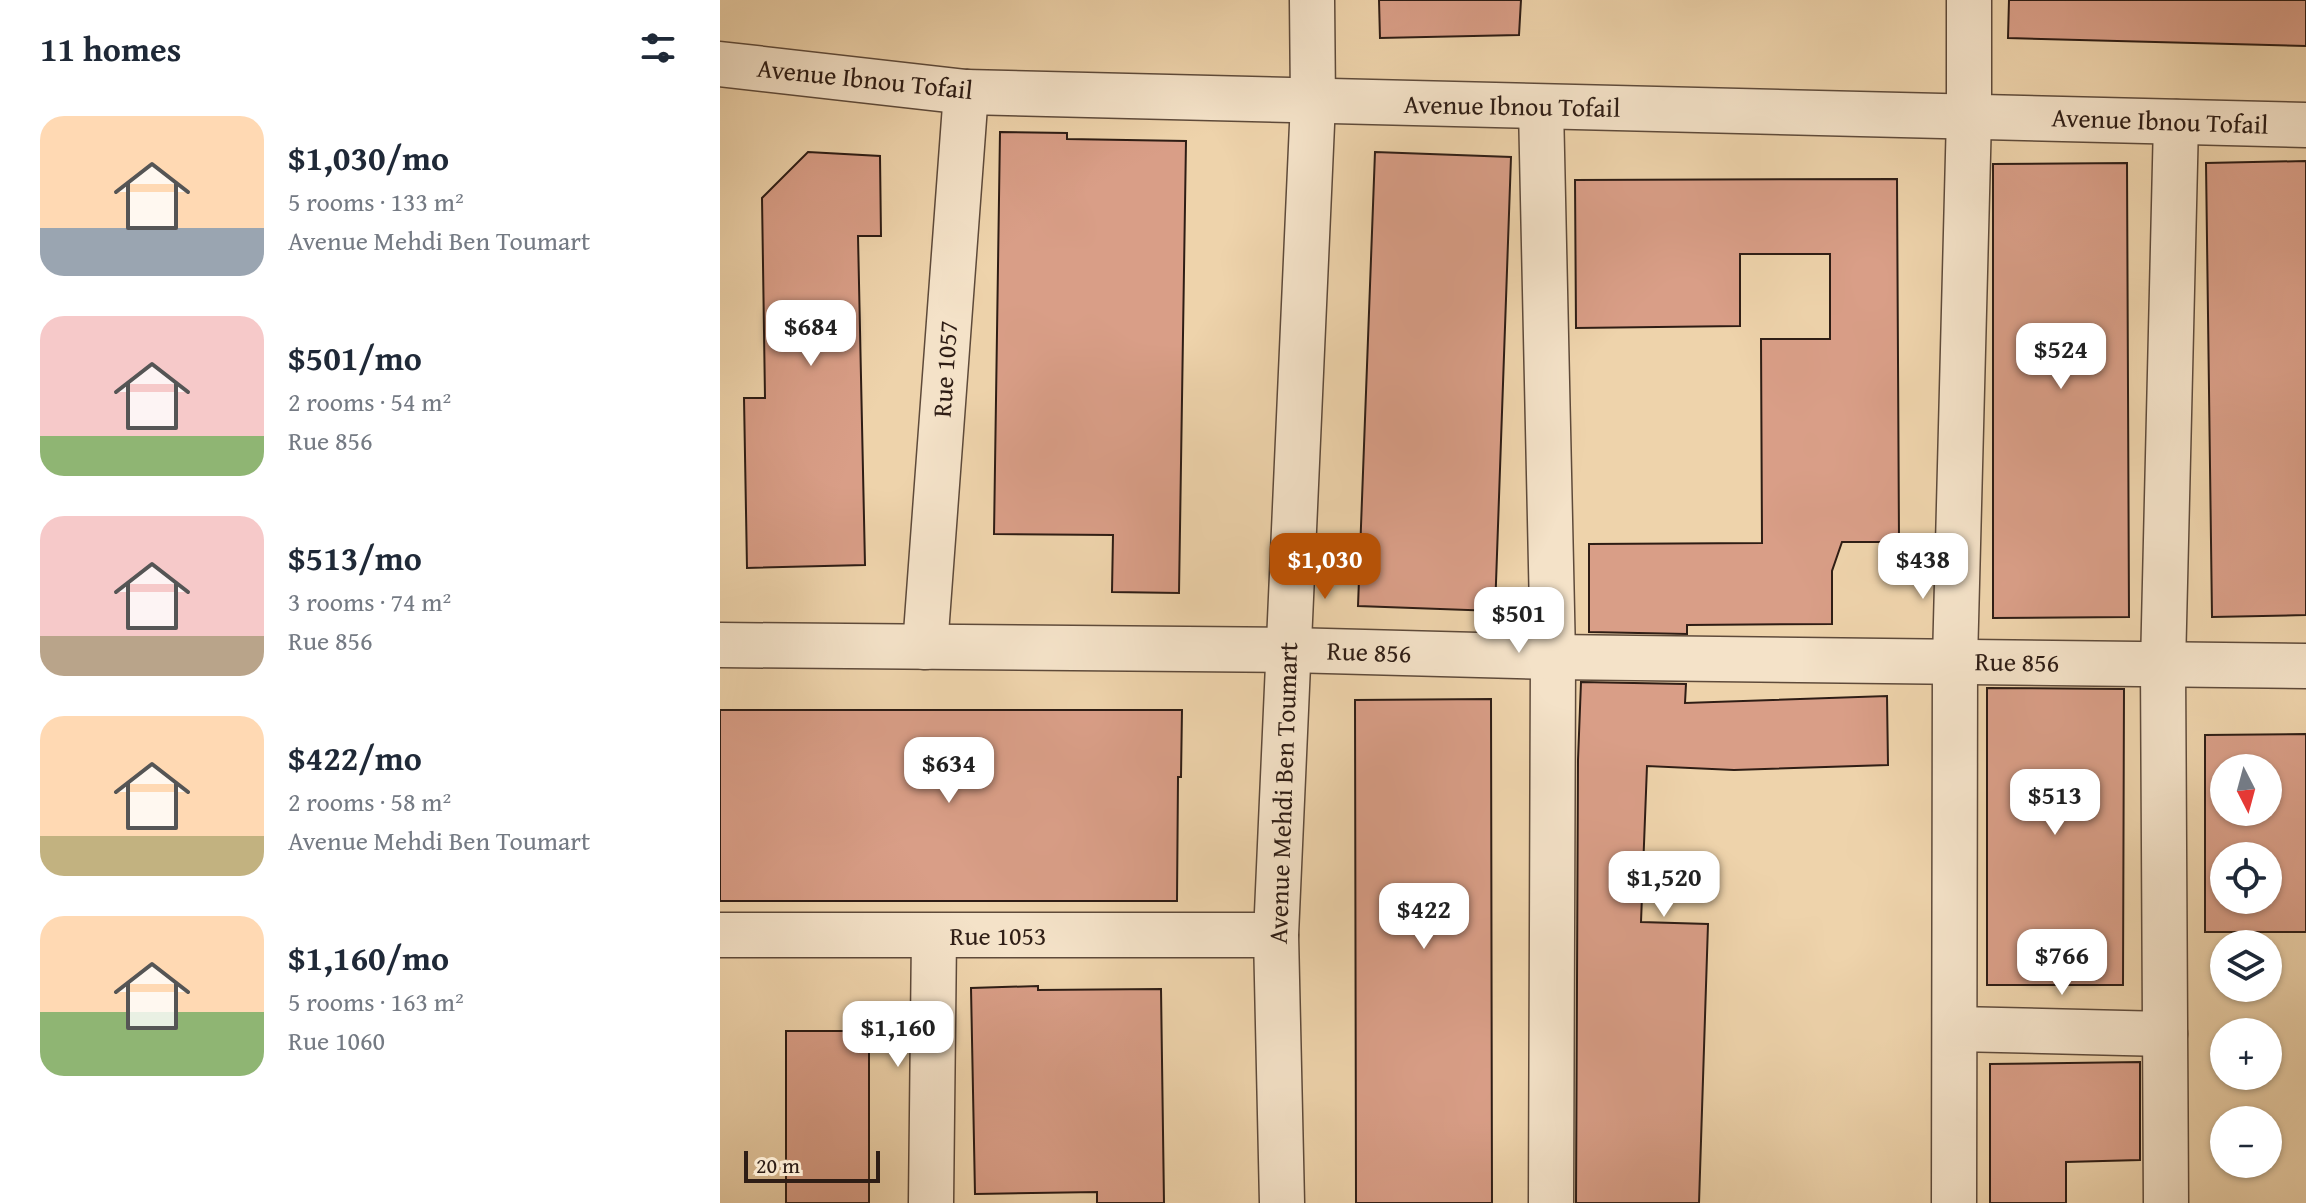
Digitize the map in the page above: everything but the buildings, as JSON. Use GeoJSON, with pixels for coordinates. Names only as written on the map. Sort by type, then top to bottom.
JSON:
{"type":"FeatureCollection","features":[{"type":"Feature","properties":{"kind":"street","name":"Avenue Mehdi Ben Toumart"},"geometry":{"type":"LineString","coordinates":[[1282,1203],[1276,935],[1313,102],[1312,0]]}},
{"type":"Feature","properties":{"kind":"street"},"geometry":{"type":"LineString","coordinates":[[1954,1203],[1955,661],[1969,116],[1969,0]]}},
{"type":"Feature","properties":{"kind":"street","name":"Avenue Ibnou Tofail"},"geometry":{"type":"LineString","coordinates":[[720,64],[966,92],[2306,125]]}},
{"type":"Feature","properties":{"kind":"street","name":"Rue 1057"},"geometry":{"type":"LineString","coordinates":[[925,647],[966,92]]}},
{"type":"Feature","properties":{"kind":"street"},"geometry":{"type":"LineString","coordinates":[[1541,107],[1553,657],[1551,1203]]}},
{"type":"Feature","properties":{"kind":"street"},"geometry":{"type":"LineString","coordinates":[[2166,1203],[2163,666],[2176,122]]}},
{"type":"Feature","properties":{"kind":"street","name":"Rue 856"},"geometry":{"type":"LineString","coordinates":[[720,645],[1289,650],[1553,657],[2306,666]]}},
{"type":"Feature","properties":{"kind":"street","name":"Rue 1053"},"geometry":{"type":"LineString","coordinates":[[720,935],[1276,935]]}},
{"type":"Feature","properties":{"kind":"street"},"geometry":{"type":"LineString","coordinates":[[931,1203],[934,936]]}},
{"type":"Feature","properties":{"kind":"street"},"geometry":{"type":"LineString","coordinates":[[1956,1029],[2165,1034]]}}]}
